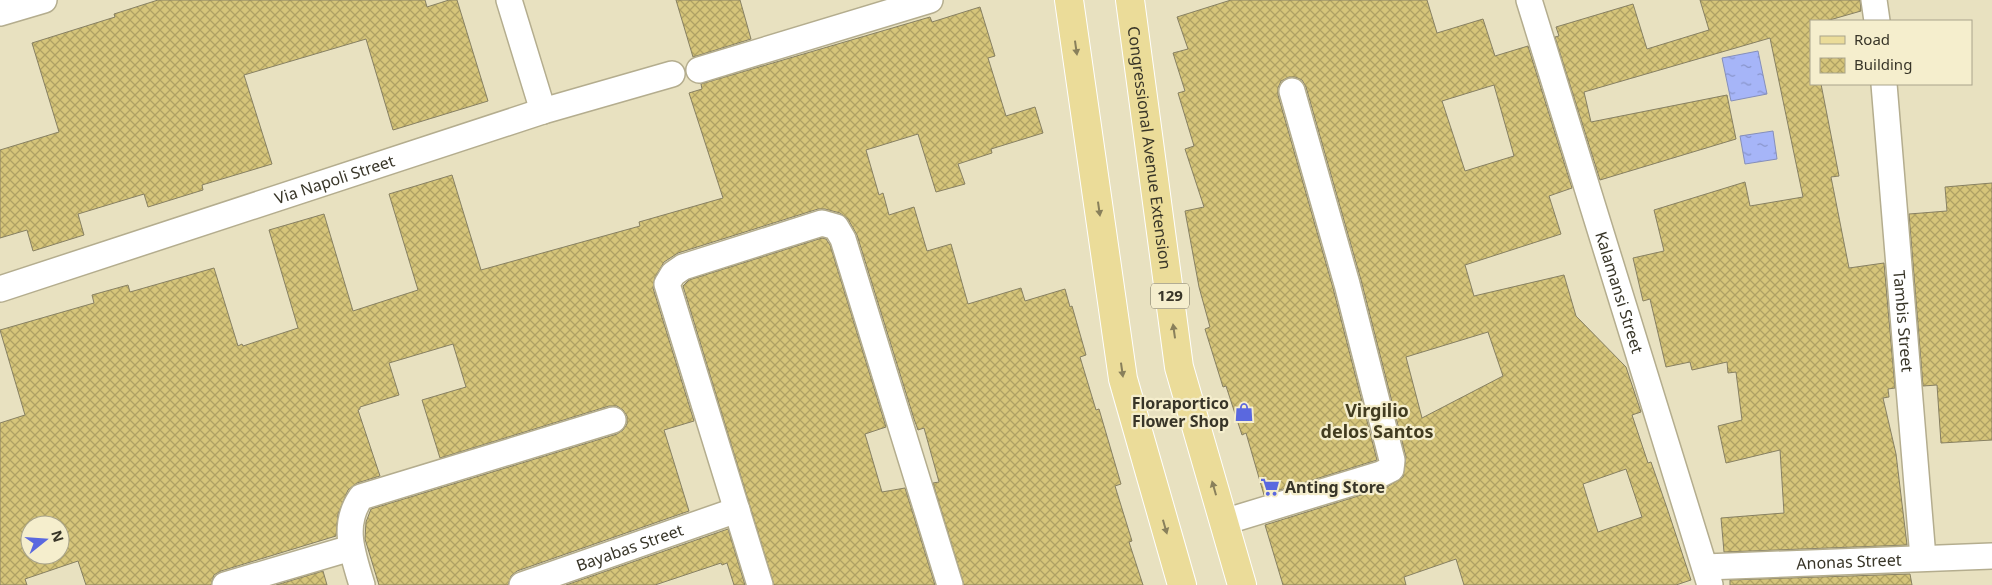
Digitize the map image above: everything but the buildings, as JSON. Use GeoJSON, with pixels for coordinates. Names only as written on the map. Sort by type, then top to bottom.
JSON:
{"type":"FeatureCollection","features":[{"type":"Feature","properties":{"kind":"main road"},"geometry":{"type":"LineString","coordinates":[[1069,0],[1123,379],[1182,585]]}},
{"type":"Feature","properties":{"kind":"main road","name":"Congressional Avenue Extension"},"geometry":{"type":"LineString","coordinates":[[1130,0],[1179,367],[1242,585]]}},
{"type":"Feature","properties":{"kind":"street"},"geometry":{"type":"LineString","coordinates":[[0,13],[44,0]]}},
{"type":"Feature","properties":{"kind":"street"},"geometry":{"type":"LineString","coordinates":[[509,0],[543,111]]}},
{"type":"Feature","properties":{"kind":"street"},"geometry":{"type":"LineString","coordinates":[[698,70],[930,0]]}},
{"type":"Feature","properties":{"kind":"street","name":"Kalamansi Street"},"geometry":{"type":"LineString","coordinates":[[1529,0],[1707,576]]}},
{"type":"Feature","properties":{"kind":"street"},"geometry":{"type":"LineString","coordinates":[[1874,0],[1877,20]]}},
{"type":"Feature","properties":{"kind":"street","name":"Via Napoli Street"},"geometry":{"type":"LineString","coordinates":[[0,289],[543,111],[672,74]]}},
{"type":"Feature","properties":{"kind":"street","name":"Tambis Street"},"geometry":{"type":"LineString","coordinates":[[1884,85],[1923,558]]}},
{"type":"Feature","properties":{"kind":"street"},"geometry":{"type":"LineString","coordinates":[[1224,522],[1381,474],[1391,469],[1392,460],[1347,284],[1292,91]]}},
{"type":"Feature","properties":{"kind":"street"},"geometry":{"type":"LineString","coordinates":[[760,585],[667,284],[673,274],[683,267],[822,223],[836,227],[843,239],[950,585]]}},
{"type":"Feature","properties":{"kind":"street"},"geometry":{"type":"LineString","coordinates":[[362,585],[351,548],[349,525],[353,509],[361,497],[614,420]]}},
{"type":"Feature","properties":{"kind":"street","name":"Bayabas Street"},"geometry":{"type":"LineString","coordinates":[[522,585],[737,510]]}},
{"type":"Feature","properties":{"kind":"street"},"geometry":{"type":"LineString","coordinates":[[225,585],[351,548]]}},
{"type":"Feature","properties":{"kind":"street","name":"Anonas Street"},"geometry":{"type":"LineString","coordinates":[[1707,576],[1923,558],[1992,556]]}},
{"type":"Feature","properties":{"kind":"water"},"geometry":{"type":"Polygon","coordinates":[[[1758,51],[1767,94],[1731,101],[1722,58],[1758,51]]]}},
{"type":"Feature","properties":{"kind":"water"},"geometry":{"type":"Polygon","coordinates":[[[1773,131],[1777,159],[1745,164],[1740,136],[1773,131]]]}},
{"type":"Feature","properties":{"kind":"place","name":"Floraportico Flower Shop"},"geometry":{"type":"Point","coordinates":[1244,412]}},
{"type":"Feature","properties":{"kind":"place","name":"Anting Store"},"geometry":{"type":"Point","coordinates":[1270,487]}},
{"type":"Feature","properties":{"kind":"district","name":"Virgilio delos Santos"},"geometry":{"type":"Point","coordinates":[1377,421]}}]}
